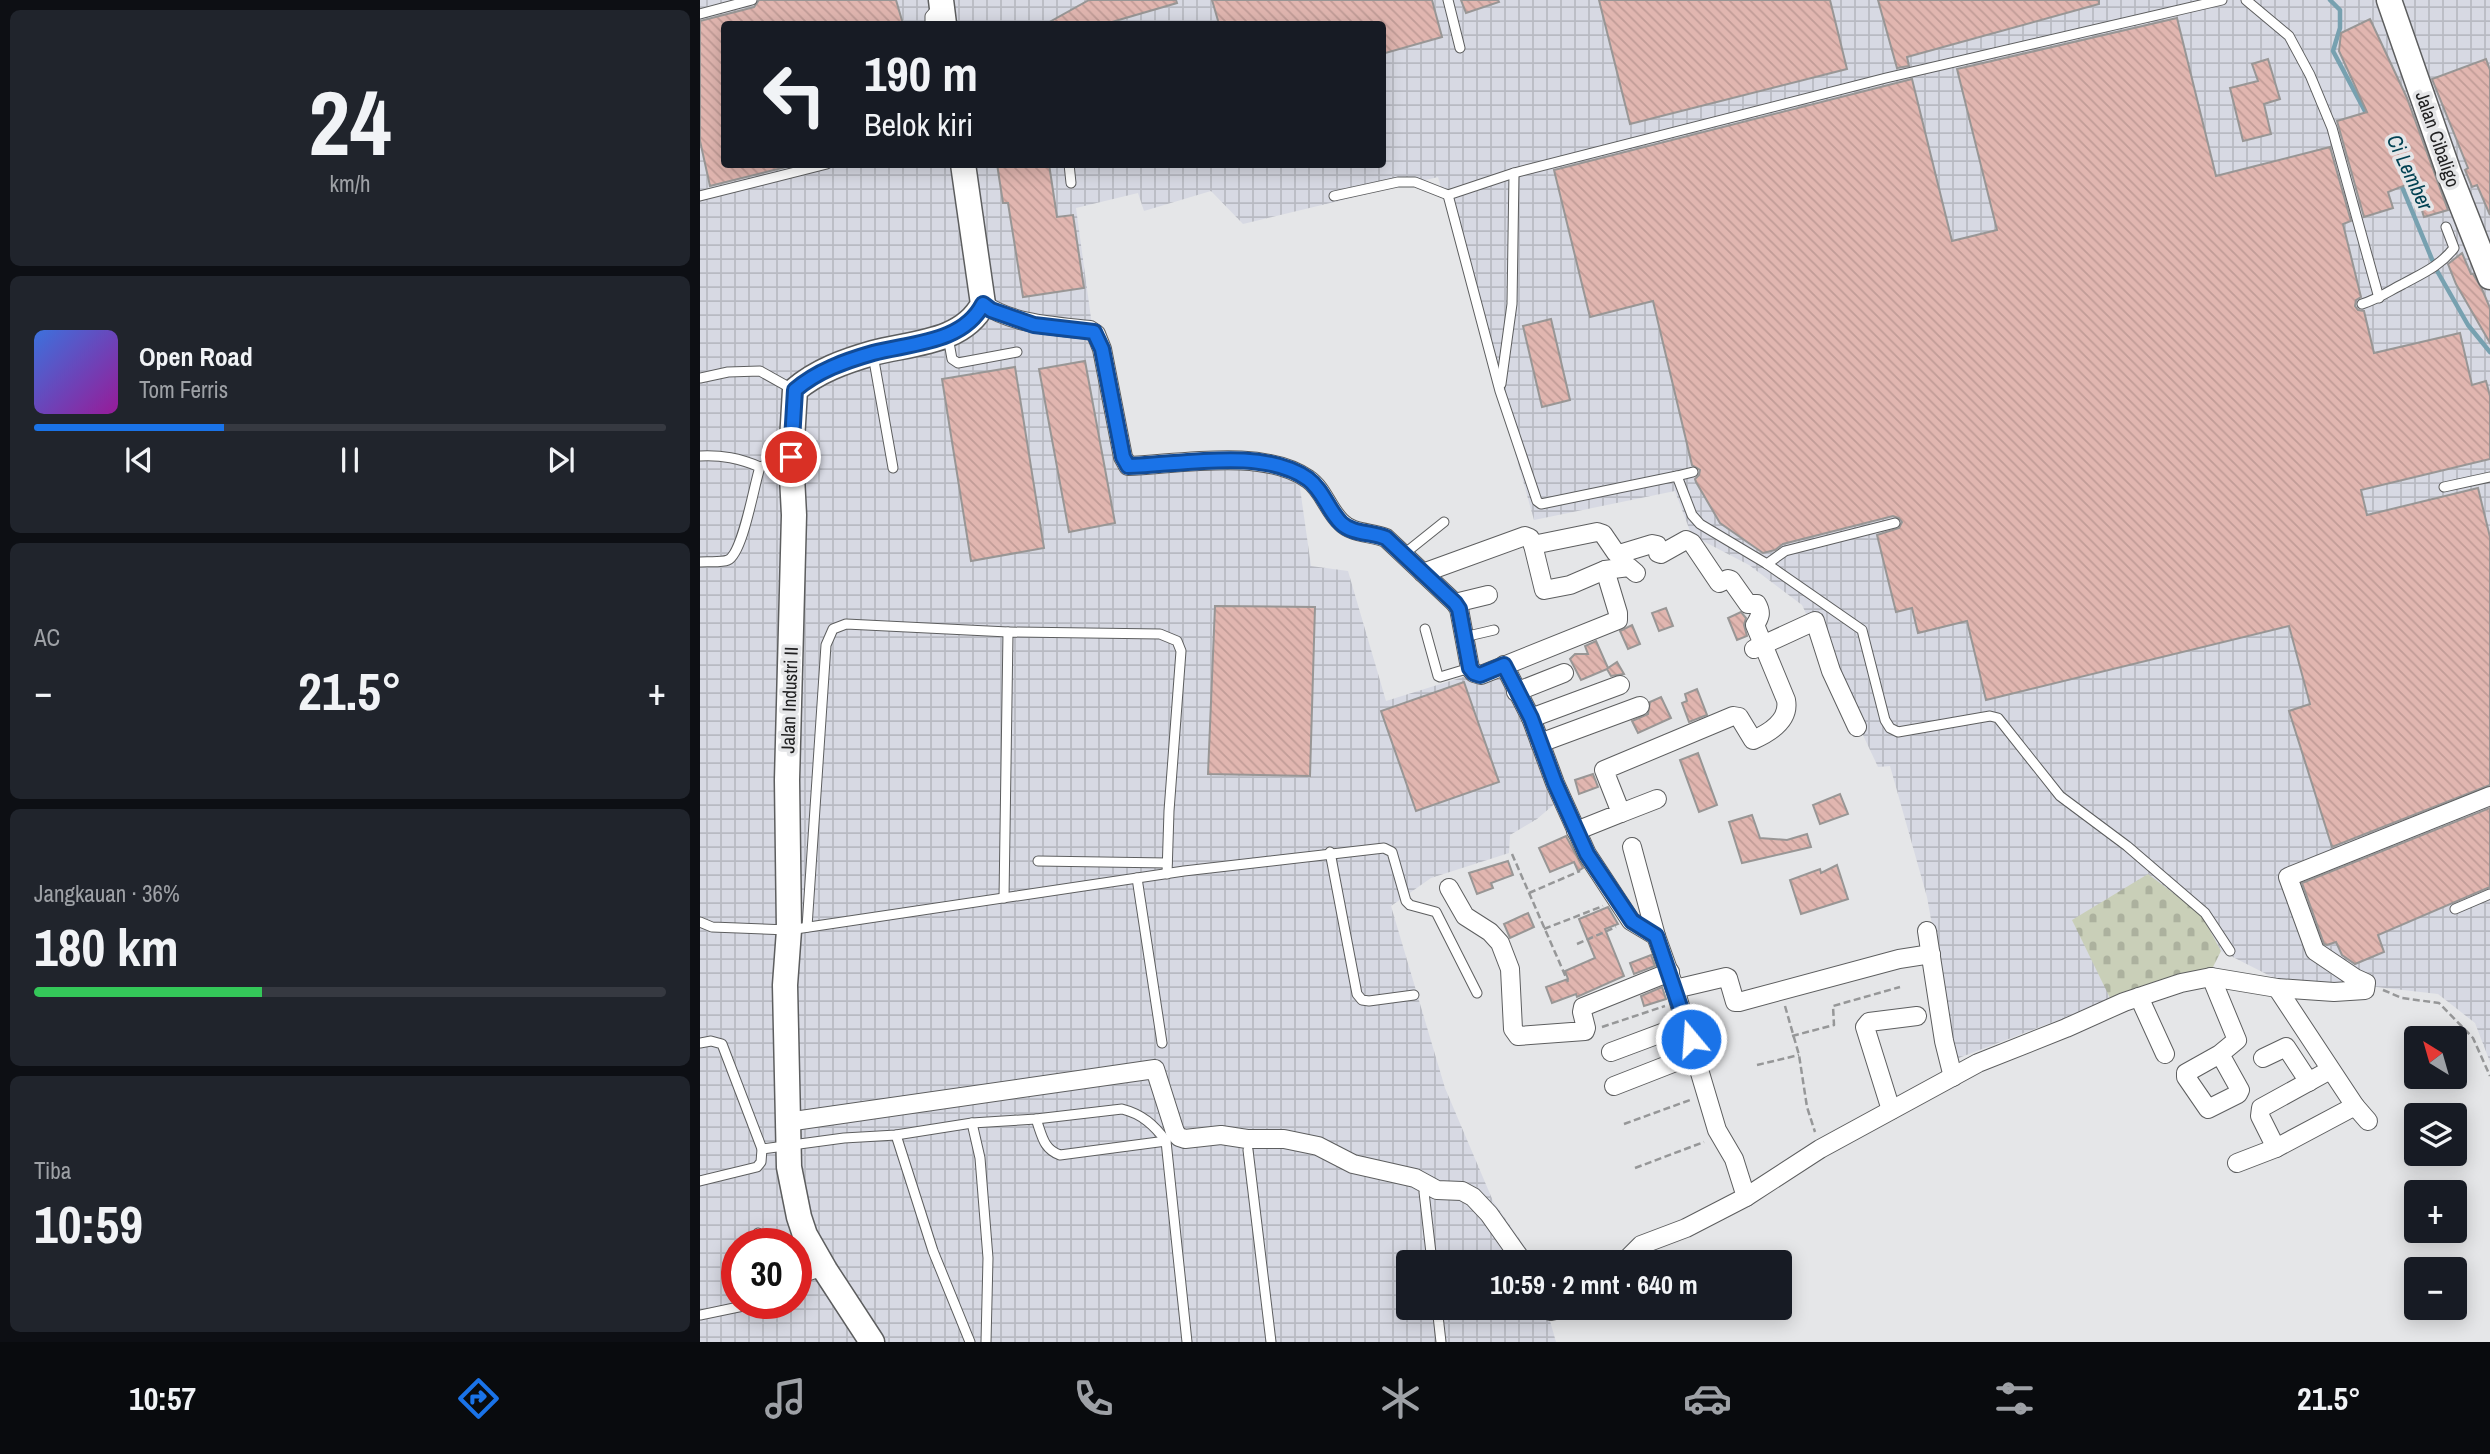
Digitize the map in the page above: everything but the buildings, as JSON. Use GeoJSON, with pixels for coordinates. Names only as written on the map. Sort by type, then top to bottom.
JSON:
{"type":"FeatureCollection","features":[{"type":"Feature","properties":{"kind":"main road","name":"Jalan Cibaligo"},"geometry":{"type":"LineString","coordinates":[[2389,0],[2449,173],[2490,277]]}},
{"type":"Feature","properties":{"kind":"main road"},"geometry":{"type":"LineString","coordinates":[[795,390],[827,369],[873,353],[948,335],[977,317],[983,304],[964,168]]}},
{"type":"Feature","properties":{"kind":"main road","name":"Jalan Industri II"},"geometry":{"type":"LineString","coordinates":[[795,390],[791,457],[793,514],[787,780],[798,929],[785,985],[789,1167],[799,1217],[806,1235],[825,1270],[872,1342]]}},
{"type":"Feature","properties":{"kind":"street"},"geometry":{"type":"LineString","coordinates":[[983,304],[991,310],[1034,325],[1090,330],[1097,334],[1123,457],[1128,466],[1246,460],[1269,463],[1307,478],[1341,523],[1386,538],[1455,603],[1459,609],[1470,668],[1474,673],[1480,675],[1618,620],[1605,570]]}},
{"type":"Feature","properties":{"kind":"street"},"geometry":{"type":"LineString","coordinates":[[1533,545],[1597,532],[1603,534],[1616,553],[1623,554],[1652,544],[1657,545],[1658,553],[1661,554],[1686,540],[1690,541],[1719,583],[1730,579],[1748,604],[1756,604],[1761,616],[1755,625],[1758,647],[1786,700],[1787,708],[1780,723],[1753,740],[1739,717],[1733,716],[1604,770],[1621,813]]}},
{"type":"Feature","properties":{"kind":"street"},"geometry":{"type":"LineString","coordinates":[[1423,573],[1525,536],[1530,538],[1533,545],[1544,590],[1570,585],[1605,570],[1629,567],[1636,573]]}},
{"type":"Feature","properties":{"kind":"street"},"geometry":{"type":"LineString","coordinates":[[1455,603],[1488,595]]}},
{"type":"Feature","properties":{"kind":"street"},"geometry":{"type":"LineString","coordinates":[[1758,647],[1813,620],[1816,621],[1831,671],[1857,727]]}},
{"type":"Feature","properties":{"kind":"street"},"geometry":{"type":"LineString","coordinates":[[1504,665],[1531,718],[1555,783],[1594,865],[1632,921],[1656,936]]}},
{"type":"Feature","properties":{"kind":"street"},"geometry":{"type":"LineString","coordinates":[[1516,692],[1563,673]]}},
{"type":"Feature","properties":{"kind":"street"},"geometry":{"type":"LineString","coordinates":[[1531,718],[1620,685]]}},
{"type":"Feature","properties":{"kind":"street"},"geometry":{"type":"LineString","coordinates":[[1541,743],[1640,706]]}},
{"type":"Feature","properties":{"kind":"street"},"geometry":{"type":"LineString","coordinates":[[1636,1250],[1641,1245],[1686,1228],[1746,1197],[1820,1149],[1978,1063],[2139,997],[2181,983],[2211,977],[2277,988],[2334,992],[2365,990],[2367,983],[2354,978],[2315,951],[2288,877],[2490,796]]}},
{"type":"Feature","properties":{"kind":"street"},"geometry":{"type":"LineString","coordinates":[[1576,831],[1657,799]]}},
{"type":"Feature","properties":{"kind":"street"},"geometry":{"type":"LineString","coordinates":[[1632,847],[1656,936],[1675,987],[1707,1095],[1721,1136],[1734,1159],[1746,1197]]}},
{"type":"Feature","properties":{"kind":"street"},"geometry":{"type":"LineString","coordinates":[[1449,888],[1465,916],[1490,932],[1504,952],[1510,969],[1514,1034],[1518,1036],[1585,1031],[1583,1007],[1675,987],[1726,977],[1735,1002],[1899,959],[1931,954]]}},
{"type":"Feature","properties":{"kind":"street"},"geometry":{"type":"LineString","coordinates":[[1927,931],[1944,1041],[1953,1077]]}},
{"type":"Feature","properties":{"kind":"street"},"geometry":{"type":"LineString","coordinates":[[2211,977],[2237,1040],[2220,1054]]}},
{"type":"Feature","properties":{"kind":"street"},"geometry":{"type":"LineString","coordinates":[[2277,988],[2330,1070],[2368,1121]]}},
{"type":"Feature","properties":{"kind":"street"},"geometry":{"type":"LineString","coordinates":[[2139,997],[2165,1054]]}},
{"type":"Feature","properties":{"kind":"street"},"geometry":{"type":"LineString","coordinates":[[1891,1110],[1865,1027],[1869,1022],[1917,1016]]}},
{"type":"Feature","properties":{"kind":"street"},"geometry":{"type":"LineString","coordinates":[[1611,1052],[1686,1024]]}},
{"type":"Feature","properties":{"kind":"street"},"geometry":{"type":"LineString","coordinates":[[2263,1058],[2286,1047],[2309,1082]]}},
{"type":"Feature","properties":{"kind":"street"},"geometry":{"type":"LineString","coordinates":[[1614,1086],[1696,1054]]}},
{"type":"Feature","properties":{"kind":"street"},"geometry":{"type":"LineString","coordinates":[[788,1134],[1155,1069],[1179,1138],[1221,1135],[1318,1146],[1353,1164],[1375,1171],[1415,1178],[1437,1190],[1462,1191],[1473,1197],[1489,1214],[1514,1250]]}},
{"type":"Feature","properties":{"kind":"street"},"geometry":{"type":"LineString","coordinates":[[2276,1148],[2260,1116],[2261,1108],[2330,1070]]}},
{"type":"Feature","properties":{"kind":"street"},"geometry":{"type":"LineString","coordinates":[[2237,1163],[2276,1148],[2355,1106]]}},
{"type":"Feature","properties":{"kind":"lane"},"geometry":{"type":"LineString","coordinates":[[700,14],[752,0]]}},
{"type":"Feature","properties":{"kind":"lane"},"geometry":{"type":"LineString","coordinates":[[1448,0],[1460,48]]}},
{"type":"Feature","properties":{"kind":"lane"},"geometry":{"type":"LineString","coordinates":[[1334,196],[1398,182],[1415,182],[1448,195],[1514,173],[1886,78],[2222,0]]}},
{"type":"Feature","properties":{"kind":"lane"},"geometry":{"type":"LineString","coordinates":[[2246,0],[2289,36],[2309,75],[2332,128],[2379,298]]}},
{"type":"Feature","properties":{"kind":"lane"},"geometry":{"type":"LineString","coordinates":[[930,21],[930,16],[942,9]]}},
{"type":"Feature","properties":{"kind":"lane"},"geometry":{"type":"LineString","coordinates":[[700,196],[811,168]]}},
{"type":"Feature","properties":{"kind":"lane"},"geometry":{"type":"LineString","coordinates":[[1069,168],[1071,183]]}},
{"type":"Feature","properties":{"kind":"lane"},"geometry":{"type":"LineString","coordinates":[[1500,391],[1511,304],[1514,173]]}},
{"type":"Feature","properties":{"kind":"lane"},"geometry":{"type":"LineString","coordinates":[[1448,195],[1500,391],[1534,495],[1541,504],[1693,472]]}},
{"type":"Feature","properties":{"kind":"lane"},"geometry":{"type":"LineString","coordinates":[[2362,304],[2427,274],[2448,255],[2454,248],[2446,227]]}},
{"type":"Feature","properties":{"kind":"lane"},"geometry":{"type":"LineString","coordinates":[[948,335],[953,359],[958,363],[1017,352]]}},
{"type":"Feature","properties":{"kind":"lane"},"geometry":{"type":"LineString","coordinates":[[873,353],[893,468]]}},
{"type":"Feature","properties":{"kind":"lane"},"geometry":{"type":"LineString","coordinates":[[700,378],[728,372],[760,371],[795,390]]}},
{"type":"Feature","properties":{"kind":"lane"},"geometry":{"type":"LineString","coordinates":[[700,456],[721,455],[742,459],[760,467],[791,457]]}},
{"type":"Feature","properties":{"kind":"lane"},"geometry":{"type":"LineString","coordinates":[[700,562],[726,561],[738,550],[760,467]]}},
{"type":"Feature","properties":{"kind":"lane"},"geometry":{"type":"LineString","coordinates":[[1677,476],[1692,515],[1700,524],[1768,564],[1862,630],[1885,720],[1890,728],[1898,732],[1990,716],[1998,718],[2060,796],[2127,846],[2205,913],[2230,951]]}},
{"type":"Feature","properties":{"kind":"lane"},"geometry":{"type":"LineString","coordinates":[[2444,487],[2490,477]]}},
{"type":"Feature","properties":{"kind":"lane"},"geometry":{"type":"LineString","coordinates":[[1404,554],[1444,522]]}},
{"type":"Feature","properties":{"kind":"lane"},"geometry":{"type":"LineString","coordinates":[[1768,564],[1785,551],[1895,523]]}},
{"type":"Feature","properties":{"kind":"lane"},"geometry":{"type":"LineString","coordinates":[[798,929],[825,645],[833,629],[846,624],[1008,632],[1160,634],[1177,641],[1181,651],[1167,874]]}},
{"type":"Feature","properties":{"kind":"lane"},"geometry":{"type":"LineString","coordinates":[[1425,629],[1438,676],[1470,668]]}},
{"type":"Feature","properties":{"kind":"lane"},"geometry":{"type":"LineString","coordinates":[[1464,637],[1494,630]]}},
{"type":"Feature","properties":{"kind":"lane"},"geometry":{"type":"LineString","coordinates":[[1004,898],[1008,632]]}},
{"type":"Feature","properties":{"kind":"lane"},"geometry":{"type":"LineString","coordinates":[[700,922],[712,927],[798,929],[1137,878],[1330,852],[1384,848],[1392,852],[1406,901],[1410,905],[1436,912],[1477,993]]}},
{"type":"Feature","properties":{"kind":"lane"},"geometry":{"type":"LineString","coordinates":[[1330,852],[1357,994],[1362,1000],[1369,1001],[1414,995]]}},
{"type":"Feature","properties":{"kind":"lane"},"geometry":{"type":"LineString","coordinates":[[1038,861],[1167,863]]}},
{"type":"Feature","properties":{"kind":"lane"},"geometry":{"type":"LineString","coordinates":[[1137,878],[1162,1043]]}},
{"type":"Feature","properties":{"kind":"lane"},"geometry":{"type":"LineString","coordinates":[[2455,909],[2490,894]]}},
{"type":"Feature","properties":{"kind":"lane"},"geometry":{"type":"LineString","coordinates":[[700,1043],[711,1041],[722,1044],[762,1149],[761,1162],[757,1167],[700,1181]]}},
{"type":"Feature","properties":{"kind":"lane"},"geometry":{"type":"LineString","coordinates":[[762,1149],[788,1134],[844,1138],[896,1135],[972,1123],[1122,1109],[1132,1112],[1149,1121],[1166,1141],[1187,1342]]}},
{"type":"Feature","properties":{"kind":"lane"},"geometry":{"type":"LineString","coordinates":[[1036,1119],[1045,1146],[1060,1155],[1166,1141]]}},
{"type":"Feature","properties":{"kind":"lane"},"geometry":{"type":"LineString","coordinates":[[972,1123],[979,1158],[988,1258],[986,1342]]}},
{"type":"Feature","properties":{"kind":"lane"},"geometry":{"type":"LineString","coordinates":[[896,1135],[933,1251],[970,1342]]}},
{"type":"Feature","properties":{"kind":"lane"},"geometry":{"type":"LineString","coordinates":[[1248,1150],[1271,1342]]}},
{"type":"Feature","properties":{"kind":"lane"},"geometry":{"type":"LineString","coordinates":[[1424,1192],[1431,1250]]}},
{"type":"Feature","properties":{"kind":"lane"},"geometry":{"type":"LineString","coordinates":[[812,1274],[825,1270]]}},
{"type":"Feature","properties":{"kind":"lane"},"geometry":{"type":"LineString","coordinates":[[700,1315],[721,1311]]}},
{"type":"Feature","properties":{"kind":"lane"},"geometry":{"type":"LineString","coordinates":[[1438,1320],[1441,1342]]}},
{"type":"Feature","properties":{"kind":"path"},"geometry":{"type":"LineString","coordinates":[[1512,854],[1568,982]]}},
{"type":"Feature","properties":{"kind":"path"},"geometry":{"type":"LineString","coordinates":[[1529,893],[1594,865]]}},
{"type":"Feature","properties":{"kind":"path"},"geometry":{"type":"LineString","coordinates":[[1544,929],[1617,900]]}},
{"type":"Feature","properties":{"kind":"path"},"geometry":{"type":"LineString","coordinates":[[1577,944],[1632,921]]}},
{"type":"Feature","properties":{"kind":"path"},"geometry":{"type":"LineString","coordinates":[[1585,1031],[1610,1025],[1675,987]]}},
{"type":"Feature","properties":{"kind":"path"},"geometry":{"type":"LineString","coordinates":[[1792,1036],[1834,1025],[1833,1006],[1900,987]]}},
{"type":"Feature","properties":{"kind":"path"},"geometry":{"type":"LineString","coordinates":[[1782,990],[1799,1055],[1807,1107],[1820,1149]]}},
{"type":"Feature","properties":{"kind":"path"},"geometry":{"type":"LineString","coordinates":[[2365,990],[2384,990],[2402,998],[2439,1003],[2473,1038],[2490,1076]]}},
{"type":"Feature","properties":{"kind":"path"},"geometry":{"type":"LineString","coordinates":[[1757,1065],[1799,1055]]}},
{"type":"Feature","properties":{"kind":"path"},"geometry":{"type":"LineString","coordinates":[[1624,1124],[1707,1095]]}},
{"type":"Feature","properties":{"kind":"path"},"geometry":{"type":"LineString","coordinates":[[1635,1168],[1721,1136]]}},
{"type":"Feature","properties":{"kind":"shaded area"},"geometry":{"type":"Polygon","coordinates":[[[700,0],[2490,0],[2490,1062],[2475,1023],[2438,994],[2359,985],[2286,984],[2221,951],[2201,914],[2111,1000],[1956,1059],[1927,897],[1890,766],[1878,767],[1802,605],[1749,565],[1703,541],[1690,531],[1675,491],[1534,520],[1438,177],[1243,224],[1211,191],[1144,211],[1138,193],[1076,208],[1091,318],[1121,471],[1246,465],[1299,481],[1311,566],[1348,571],[1386,701],[1463,677],[1481,679],[1501,670],[1558,801],[1537,819],[1510,835],[1509,853],[1431,878],[1391,906],[1445,1088],[1493,1201],[1527,1250],[1396,1250],[1396,1320],[1550,1320],[1556,1342],[700,1342],[700,0]]]}},
{"type":"Feature","properties":{"kind":"green space"},"geometry":{"type":"Polygon","coordinates":[[[2148,874],[2201,914],[2221,951],[2210,973],[2111,1000],[2072,920],[2148,874]]]}},
{"type":"Feature","properties":{"kind":"waterway","name":"Ci Lember"},"geometry":{"type":"LineString","coordinates":[[2330,0],[2340,10],[2340,28],[2333,51],[2367,115]]}},
{"type":"Feature","properties":{"kind":"waterway","name":"Ci Lember"},"geometry":{"type":"LineString","coordinates":[[2400,182],[2436,269],[2468,325],[2490,352]]}},
{"type":"Feature","properties":{"kind":"route"},"geometry":{"type":"LineString","coordinates":[[791,457],[795,390],[808,379],[827,369],[873,353],[948,335],[977,317],[983,304],[991,310],[1034,325],[1094,332],[1102,349],[1123,457],[1128,466],[1246,460],[1269,463],[1301,475],[1313,483],[1341,523],[1349,528],[1386,538],[1455,603],[1459,609],[1470,668],[1480,675],[1504,665],[1531,718],[1555,783],[1587,854],[1632,921],[1656,936],[1691,1039]]}}]}
